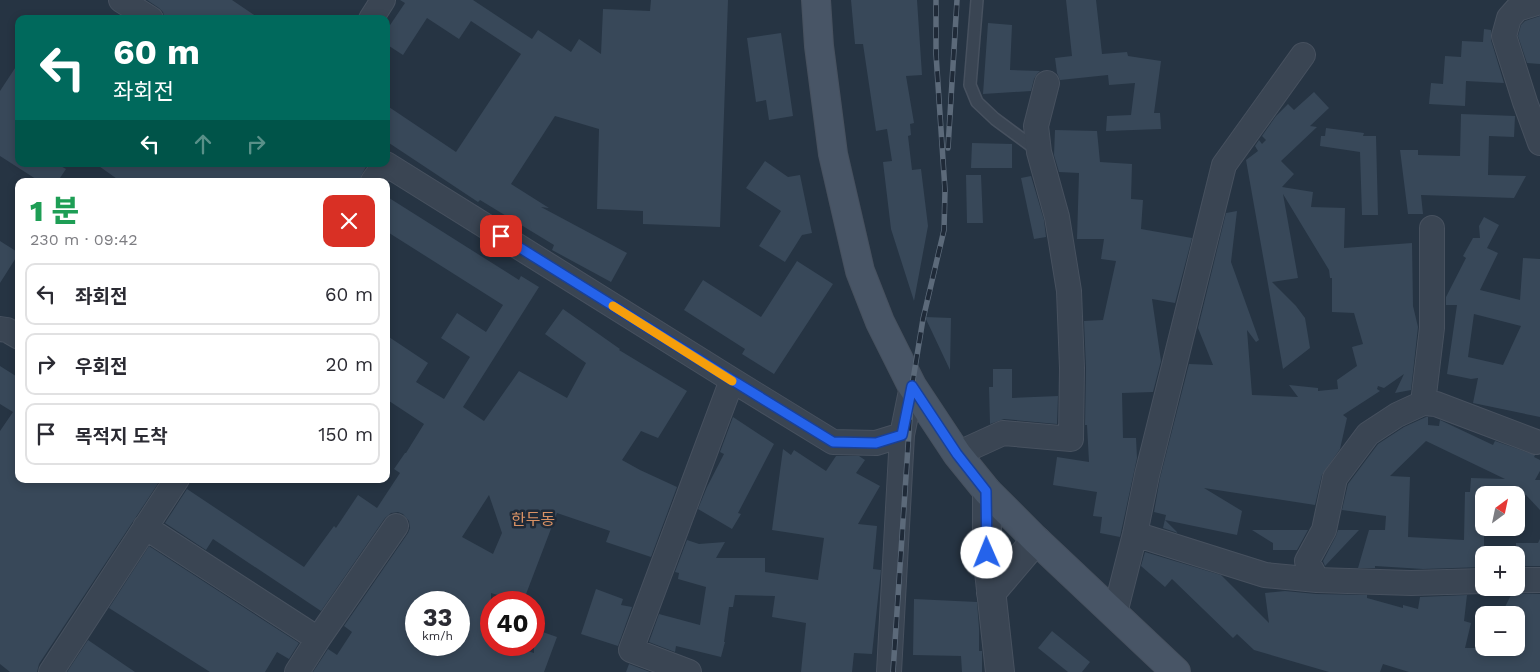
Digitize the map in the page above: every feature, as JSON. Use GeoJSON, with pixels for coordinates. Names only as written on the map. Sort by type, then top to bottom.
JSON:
{"type":"FeatureCollection","features":[{"type":"Feature","properties":{"kind":"main road"},"geometry":{"type":"LineString","coordinates":[[816,0],[819,46],[833,154],[860,272],[880,322],[912,386],[957,454],[986,491],[1176,672]]}},
{"type":"Feature","properties":{"kind":"street"},"geometry":{"type":"LineString","coordinates":[[121,0],[145,15]]}},
{"type":"Feature","properties":{"kind":"street"},"geometry":{"type":"LineString","coordinates":[[374,15],[383,0]]}},
{"type":"Feature","properties":{"kind":"street"},"geometry":{"type":"LineString","coordinates":[[1540,2],[1517,9],[1510,18],[1504,36],[1540,143]]}},
{"type":"Feature","properties":{"kind":"street"},"geometry":{"type":"LineString","coordinates":[[1115,613],[1135,534],[1147,475],[1224,166],[1303,54]]}},
{"type":"Feature","properties":{"kind":"street"},"geometry":{"type":"LineString","coordinates":[[957,454],[1003,433],[1071,439],[1072,368],[1069,291],[1057,217],[1039,152],[1036,126],[1047,83]]}},
{"type":"Feature","properties":{"kind":"street"},"geometry":{"type":"LineString","coordinates":[[390,166],[833,442],[876,443],[902,435]]}},
{"type":"Feature","properties":{"kind":"street"},"geometry":{"type":"LineString","coordinates":[[375,178],[384,167]]}},
{"type":"Feature","properties":{"kind":"street"},"geometry":{"type":"LineString","coordinates":[[1423,403],[1432,328],[1432,228]]}},
{"type":"Feature","properties":{"kind":"street"},"geometry":{"type":"LineString","coordinates":[[0,329],[7,330],[15,335]]}},
{"type":"Feature","properties":{"kind":"street"},"geometry":{"type":"LineString","coordinates":[[689,672],[631,650],[732,380]]}},
{"type":"Feature","properties":{"kind":"street"},"geometry":{"type":"LineString","coordinates":[[889,672],[902,435],[912,386]]}},
{"type":"Feature","properties":{"kind":"street"},"geometry":{"type":"LineString","coordinates":[[1317,580],[1307,561],[1324,530],[1335,478],[1368,434],[1396,415],[1423,403],[1436,404],[1539,440]]}},
{"type":"Feature","properties":{"kind":"street"},"geometry":{"type":"LineString","coordinates":[[51,672],[174,483]]}},
{"type":"Feature","properties":{"kind":"street"},"geometry":{"type":"LineString","coordinates":[[986,491],[987,553],[1000,672]]}},
{"type":"Feature","properties":{"kind":"street"},"geometry":{"type":"LineString","coordinates":[[297,672],[396,526]]}},
{"type":"Feature","properties":{"kind":"street"},"geometry":{"type":"LineString","coordinates":[[145,527],[318,639]]}},
{"type":"Feature","properties":{"kind":"street"},"geometry":{"type":"LineString","coordinates":[[1135,534],[1265,575],[1317,580],[1411,583],[1475,581]]}},
{"type":"Feature","properties":{"kind":"street"},"geometry":{"type":"LineString","coordinates":[[991,593],[1036,540]]}},
{"type":"Feature","properties":{"kind":"street"},"geometry":{"type":"LineString","coordinates":[[1525,580],[1540,580]]}},
{"type":"Feature","properties":{"kind":"lane"},"geometry":{"type":"LineString","coordinates":[[977,0],[970,85],[978,102],[995,119],[1039,152]]}},
{"type":"Feature","properties":{"kind":"building"},"geometry":{"type":"Polygon","coordinates":[[[147,0],[232,0],[254,15],[164,15],[159,8],[147,0]]]}},
{"type":"Feature","properties":{"kind":"building"},"geometry":{"type":"Polygon","coordinates":[[[400,0],[473,0],[532,39],[538,30],[571,52],[579,39],[601,54],[603,9],[650,11],[651,0],[728,0],[720,227],[643,224],[643,211],[597,209],[599,129],[555,116],[511,184],[549,208],[541,207],[627,253],[611,282],[552,250],[554,245],[480,200],[478,202],[390,144],[390,108],[456,152],[521,54],[471,21],[459,39],[427,18],[403,55],[390,47],[390,25],[405,3],[400,0]]]}},
{"type":"Feature","properties":{"kind":"building"},"geometry":{"type":"Polygon","coordinates":[[[851,0],[917,0],[922,75],[906,76],[914,123],[910,124],[911,135],[908,136],[912,170],[921,169],[928,226],[914,301],[891,229],[883,162],[892,161],[887,129],[876,131],[863,44],[855,44],[851,0]]]}},
{"type":"Feature","properties":{"kind":"building"},"geometry":{"type":"Polygon","coordinates":[[[1066,0],[1096,0],[1102,54],[1127,52],[1128,56],[1161,61],[1154,113],[1160,113],[1161,129],[1106,131],[1107,116],[1131,115],[1135,83],[1109,85],[1108,75],[1060,80],[1055,58],[1072,56],[1066,0]]]}},
{"type":"Feature","properties":{"kind":"building"},"geometry":{"type":"Polygon","coordinates":[[[1540,16],[1540,64],[1527,63],[1518,36],[1521,25],[1525,21],[1540,16]]]}},
{"type":"Feature","properties":{"kind":"building"},"geometry":{"type":"Polygon","coordinates":[[[988,23],[1012,25],[1010,70],[1040,71],[1034,79],[1031,91],[983,94],[988,23]]]}},
{"type":"Feature","properties":{"kind":"building"},"geometry":{"type":"Polygon","coordinates":[[[1484,29],[1491,30],[1491,40],[1504,83],[1466,81],[1465,106],[1429,104],[1431,83],[1443,84],[1445,56],[1461,57],[1462,41],[1483,42],[1484,29]]]}},
{"type":"Feature","properties":{"kind":"building"},"geometry":{"type":"Polygon","coordinates":[[[781,33],[793,116],[769,120],[766,100],[756,102],[747,38],[781,33]]]}},
{"type":"Feature","properties":{"kind":"building"},"geometry":{"type":"Polygon","coordinates":[[[15,68],[15,166],[0,156],[0,91],[15,68]]]}},
{"type":"Feature","properties":{"kind":"building"},"geometry":{"type":"Polygon","coordinates":[[[1314,92],[1329,108],[1310,126],[1317,127],[1281,161],[1294,174],[1282,187],[1313,192],[1311,207],[1345,208],[1344,248],[1412,243],[1413,306],[1418,327],[1411,390],[1395,393],[1404,374],[1384,388],[1378,386],[1377,389],[1380,391],[1343,415],[1347,418],[1340,449],[1322,475],[1315,505],[1204,488],[1242,511],[1237,535],[1165,520],[1178,533],[1163,528],[1166,515],[1154,512],[1160,478],[1189,364],[1213,365],[1198,328],[1226,213],[1237,211],[1231,262],[1259,340],[1256,342],[1247,330],[1252,395],[1298,397],[1289,385],[1318,388],[1318,391],[1338,389],[1337,380],[1357,366],[1352,347],[1363,344],[1354,313],[1332,312],[1332,278],[1330,278],[1329,270],[1283,194],[1298,278],[1272,282],[1305,318],[1310,348],[1283,369],[1246,160],[1258,151],[1255,146],[1259,140],[1262,144],[1266,140],[1262,136],[1276,116],[1288,104],[1294,110],[1314,92]]]}},
{"type":"Feature","properties":{"kind":"building"},"geometry":{"type":"Polygon","coordinates":[[[1461,114],[1515,116],[1514,137],[1489,136],[1488,175],[1526,176],[1514,198],[1421,195],[1423,214],[1408,214],[1400,150],[1418,150],[1418,155],[1460,156],[1461,114]]]}},
{"type":"Feature","properties":{"kind":"building"},"geometry":{"type":"Polygon","coordinates":[[[1326,128],[1364,133],[1363,136],[1376,136],[1378,215],[1362,215],[1360,152],[1320,146],[1321,136],[1325,136],[1326,128]]]}},
{"type":"Feature","properties":{"kind":"building"},"geometry":{"type":"Polygon","coordinates":[[[1055,130],[1097,131],[1100,162],[1132,164],[1131,199],[1143,200],[1141,229],[1192,238],[1175,303],[1152,299],[1161,361],[1153,392],[1122,393],[1123,438],[1136,438],[1137,458],[1120,537],[1100,533],[1102,517],[1093,516],[1097,492],[1053,485],[1057,457],[1089,462],[1087,425],[1085,425],[1086,368],[1084,321],[1103,320],[1116,261],[1101,259],[1104,239],[1077,239],[1079,173],[1059,172],[1054,155],[1055,130]]]}},
{"type":"Feature","properties":{"kind":"building"},"geometry":{"type":"Polygon","coordinates":[[[972,143],[1012,144],[1012,168],[971,168],[972,143]]]}},
{"type":"Feature","properties":{"kind":"building"},"geometry":{"type":"Polygon","coordinates":[[[765,161],[788,177],[800,175],[812,233],[802,235],[785,262],[759,246],[781,211],[746,188],[765,161]]]}},
{"type":"Feature","properties":{"kind":"building"},"geometry":{"type":"Polygon","coordinates":[[[17,167],[62,167],[66,169],[60,178],[34,178],[17,167]]]}},
{"type":"Feature","properties":{"kind":"building"},"geometry":{"type":"Polygon","coordinates":[[[100,167],[366,167],[361,178],[116,178],[100,167]]]}},
{"type":"Feature","properties":{"kind":"building"},"geometry":{"type":"Polygon","coordinates":[[[966,175],[981,175],[983,223],[967,223],[966,175]]]}},
{"type":"Feature","properties":{"kind":"building"},"geometry":{"type":"Polygon","coordinates":[[[1031,176],[1044,220],[1046,237],[1034,239],[1021,178],[1031,176]]]}},
{"type":"Feature","properties":{"kind":"building"},"geometry":{"type":"Polygon","coordinates":[[[390,199],[519,280],[521,276],[539,287],[463,407],[484,421],[519,371],[567,398],[586,363],[545,334],[563,309],[619,350],[687,391],[658,438],[641,431],[622,460],[677,487],[651,557],[606,542],[610,531],[557,513],[527,591],[480,591],[480,656],[545,656],[545,633],[557,637],[544,672],[313,672],[328,649],[337,655],[352,632],[344,626],[408,533],[410,528],[409,521],[403,514],[398,512],[391,513],[385,518],[321,611],[213,539],[206,550],[165,523],[187,489],[304,567],[334,526],[336,528],[358,495],[377,508],[400,473],[394,469],[424,424],[390,402],[390,338],[428,363],[416,382],[444,399],[470,357],[441,338],[457,313],[486,332],[503,305],[390,234],[390,199]],[[489,495],[462,537],[493,554],[502,533],[489,495]]]}},
{"type":"Feature","properties":{"kind":"building"},"geometry":{"type":"Polygon","coordinates":[[[1484,217],[1499,225],[1487,248],[1498,253],[1480,290],[1520,300],[1523,258],[1540,259],[1540,417],[1473,403],[1478,378],[1471,379],[1447,374],[1457,305],[1446,305],[1446,297],[1466,258],[1463,256],[1473,238],[1480,238],[1479,226],[1484,217]],[[1474,314],[1468,357],[1503,365],[1521,326],[1474,314]]]}},
{"type":"Feature","properties":{"kind":"building"},"geometry":{"type":"Polygon","coordinates":[[[0,241],[15,250],[15,259],[0,283],[0,241]]]}},
{"type":"Feature","properties":{"kind":"building"},"geometry":{"type":"Polygon","coordinates":[[[797,261],[833,284],[774,374],[742,354],[745,349],[684,310],[703,280],[761,317],[797,261]]]}},
{"type":"Feature","properties":{"kind":"building"},"geometry":{"type":"Polygon","coordinates":[[[925,317],[951,318],[950,370],[925,317]]]}},
{"type":"Feature","properties":{"kind":"building"},"geometry":{"type":"Polygon","coordinates":[[[0,366],[15,375],[15,483],[158,483],[39,664],[37,672],[10,672],[0,664],[0,431],[13,412],[0,404],[0,366]]]}},
{"type":"Feature","properties":{"kind":"building"},"geometry":{"type":"Polygon","coordinates":[[[993,369],[1012,369],[1012,398],[1058,396],[1057,424],[1004,419],[990,424],[989,387],[993,387],[993,369]]]}},
{"type":"Feature","properties":{"kind":"building"},"geometry":{"type":"Polygon","coordinates":[[[733,417],[774,444],[738,513],[741,514],[732,529],[698,509],[724,454],[720,452],[733,417]]]}},
{"type":"Feature","properties":{"kind":"building"},"geometry":{"type":"Polygon","coordinates":[[[1428,417],[1428,425],[1439,426],[1440,420],[1493,445],[1495,441],[1535,455],[1534,457],[1540,460],[1540,471],[1535,480],[1540,480],[1540,510],[1525,495],[1525,486],[1475,486],[1475,536],[1484,536],[1484,546],[1475,546],[1475,567],[1423,569],[1375,566],[1375,568],[1358,568],[1369,530],[1385,530],[1386,516],[1342,510],[1348,484],[1378,444],[1404,427],[1428,417]],[[1426,441],[1390,476],[1410,477],[1408,537],[1464,540],[1465,492],[1470,492],[1471,478],[1505,479],[1426,441]]]}},
{"type":"Feature","properties":{"kind":"building"},"geometry":{"type":"Polygon","coordinates":[[[783,449],[791,455],[794,450],[826,471],[836,456],[859,456],[865,460],[856,473],[880,486],[858,524],[877,526],[873,569],[881,570],[872,654],[854,653],[852,672],[801,672],[806,623],[772,617],[775,596],[735,595],[733,607],[729,607],[725,642],[721,657],[676,646],[675,652],[649,642],[659,614],[700,625],[706,587],[678,579],[679,573],[675,572],[687,540],[699,544],[725,542],[716,558],[765,558],[765,572],[818,580],[824,538],[772,530],[783,449]]]}},
{"type":"Feature","properties":{"kind":"building"},"geometry":{"type":"Polygon","coordinates":[[[1252,530],[1308,530],[1297,550],[1273,550],[1273,543],[1252,530]]]}},
{"type":"Feature","properties":{"kind":"building"},"geometry":{"type":"Polygon","coordinates":[[[1338,530],[1359,530],[1325,566],[1323,561],[1338,530]]]}},
{"type":"Feature","properties":{"kind":"building"},"geometry":{"type":"Polygon","coordinates":[[[1540,539],[1540,566],[1525,566],[1525,546],[1516,546],[1516,543],[1538,543],[1540,539]]]}},
{"type":"Feature","properties":{"kind":"building"},"geometry":{"type":"Polygon","coordinates":[[[149,546],[299,643],[289,659],[277,652],[265,672],[210,672],[109,608],[149,546]]]}},
{"type":"Feature","properties":{"kind":"building"},"geometry":{"type":"Polygon","coordinates":[[[1145,552],[1221,575],[1269,623],[1265,593],[1285,591],[1367,595],[1367,598],[1403,608],[1403,605],[1418,609],[1420,597],[1467,595],[1464,621],[1471,623],[1465,648],[1475,648],[1475,656],[1525,656],[1525,606],[1506,606],[1510,596],[1525,596],[1525,593],[1540,594],[1540,672],[1409,672],[1383,664],[1380,672],[1329,672],[1254,650],[1237,634],[1233,638],[1172,579],[1165,587],[1141,566],[1145,552]]]}},
{"type":"Feature","properties":{"kind":"building"},"geometry":{"type":"Polygon","coordinates":[[[596,589],[623,599],[621,605],[632,607],[618,646],[581,634],[596,589]]]}},
{"type":"Feature","properties":{"kind":"building"},"geometry":{"type":"Polygon","coordinates":[[[914,599],[977,602],[982,672],[962,672],[961,656],[913,655],[914,599]]]}},
{"type":"Feature","properties":{"kind":"building"},"geometry":{"type":"Polygon","coordinates":[[[1052,631],[1090,662],[1082,672],[1068,672],[1038,648],[1052,631]]]}},
{"type":"Feature","properties":{"kind":"building"},"geometry":{"type":"Polygon","coordinates":[[[88,640],[135,672],[67,672],[88,640]]]}},
{"type":"Feature","properties":{"kind":"building"},"geometry":{"type":"Polygon","coordinates":[[[629,664],[650,672],[626,672],[629,664]]]}},
{"type":"Feature","properties":{"kind":"railway"},"geometry":{"type":"LineString","coordinates":[[893,672],[912,386],[923,319],[944,230],[945,190],[936,54],[936,0]]}},
{"type":"Feature","properties":{"kind":"railway"},"geometry":{"type":"LineString","coordinates":[[948,148],[957,0]]}},
{"type":"Feature","properties":{"kind":"slow traffic"},"geometry":{"type":"LineString","coordinates":[[613,306],[732,381]]}},
{"type":"Feature","properties":{"kind":"district","name":"한두동"},"geometry":{"type":"Point","coordinates":[533,519]}},
{"type":"Feature","properties":{"kind":"route"},"geometry":{"type":"LineString","coordinates":[[501,236],[833,442],[853,444],[876,443],[902,435],[912,386],[957,454],[986,491],[987,553]]}}]}
